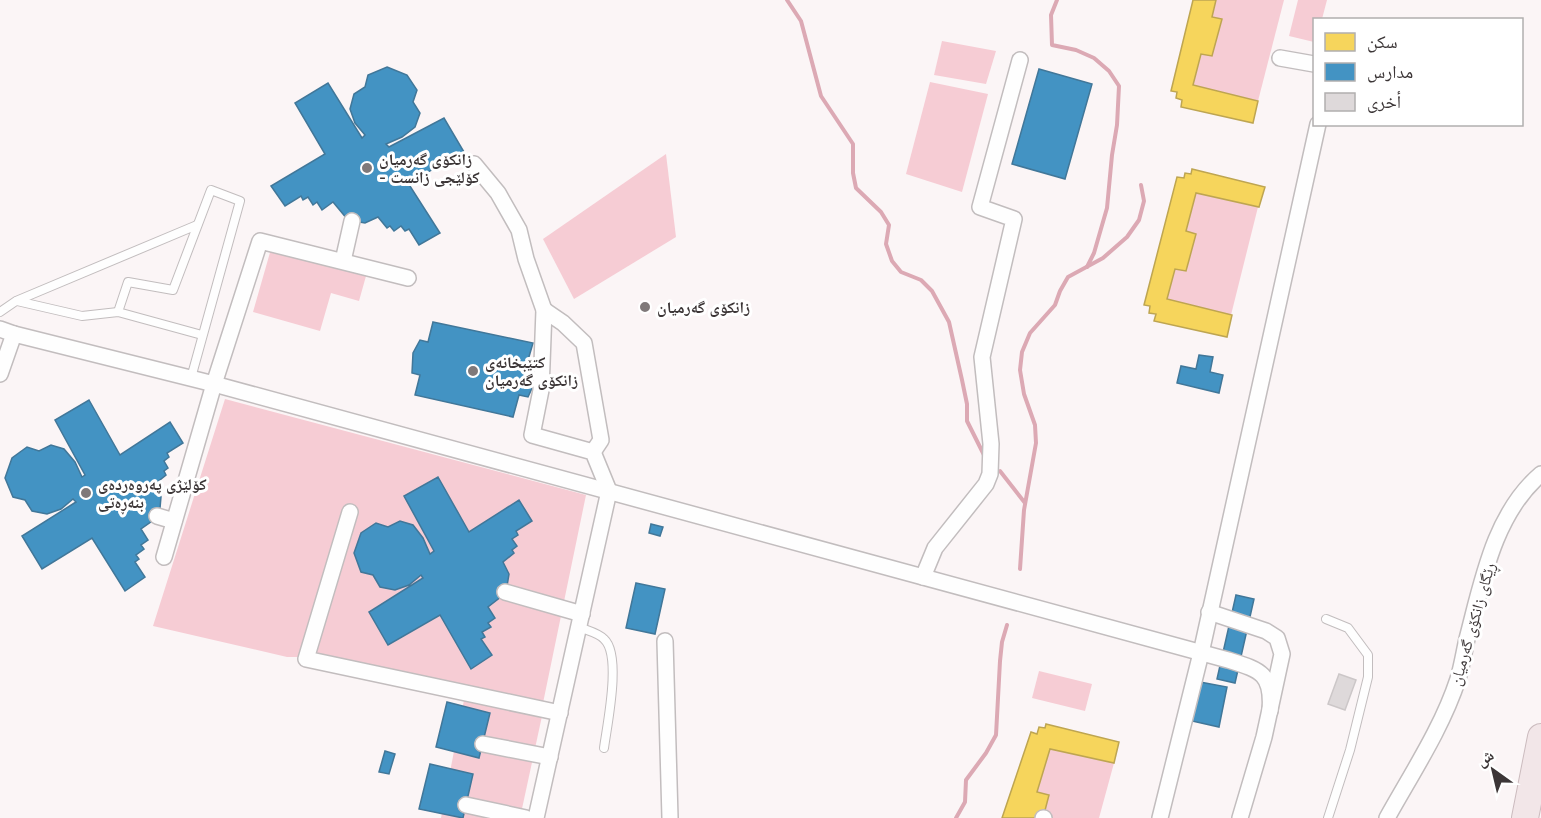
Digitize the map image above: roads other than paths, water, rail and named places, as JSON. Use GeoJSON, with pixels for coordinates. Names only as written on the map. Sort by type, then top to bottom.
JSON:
{"type":"FeatureCollection","features":[{"type":"Feature","properties":{"kind":"highway"},"geometry":{"type":"LineString","coordinates":[[1524,818],[1541,737]]}},
{"type":"Feature","properties":{"kind":"street"},"geometry":{"type":"LineString","coordinates":[[1280,58],[1313,64]]}},
{"type":"Feature","properties":{"kind":"street"},"geometry":{"type":"LineString","coordinates":[[923,577],[935,548],[986,484],[990,474],[991,444],[982,357],[1014,219],[980,207],[1020,60]]}},
{"type":"Feature","properties":{"kind":"street"},"geometry":{"type":"LineString","coordinates":[[1160,818],[1201,653],[1318,126]]}},
{"type":"Feature","properties":{"kind":"street"},"geometry":{"type":"LineString","coordinates":[[474,164],[498,193],[519,231],[544,310],[541,390],[532,435],[593,452]]}},
{"type":"Feature","properties":{"kind":"street"},"geometry":{"type":"LineString","coordinates":[[343,261],[352,221]]}},
{"type":"Feature","properties":{"kind":"street"},"geometry":{"type":"LineString","coordinates":[[164,557],[214,384],[260,240],[408,278]]}},
{"type":"Feature","properties":{"kind":"street"},"geometry":{"type":"LineString","coordinates":[[544,310],[563,323],[584,343],[601,440],[593,452]]}},
{"type":"Feature","properties":{"kind":"street"},"geometry":{"type":"LineString","coordinates":[[0,374],[7,332],[214,384],[1246,665],[1264,675],[1270,688],[1270,711]]}},
{"type":"Feature","properties":{"kind":"street"},"geometry":{"type":"LineString","coordinates":[[537,818],[609,491],[593,452]]}},
{"type":"Feature","properties":{"kind":"street"},"geometry":{"type":"LineString","coordinates":[[1503,524],[1521,495],[1541,474]]}},
{"type":"Feature","properties":{"kind":"street"},"geometry":{"type":"LineString","coordinates":[[1503,524],[1522,502],[1541,489]]}},
{"type":"Feature","properties":{"kind":"street"},"geometry":{"type":"LineString","coordinates":[[350,512],[306,659],[560,713]]}},
{"type":"Feature","properties":{"kind":"street"},"geometry":{"type":"LineString","coordinates":[[157,516],[174,521]]}},
{"type":"Feature","properties":{"kind":"street","name":"ڕێگای زانکۆی گەرمیان"},"geometry":{"type":"LineString","coordinates":[[1387,818],[1435,730],[1458,679],[1485,573],[1503,524]]}},
{"type":"Feature","properties":{"kind":"street"},"geometry":{"type":"LineString","coordinates":[[505,592],[580,621]]}},
{"type":"Feature","properties":{"kind":"street"},"geometry":{"type":"LineString","coordinates":[[1209,612],[1258,627],[1277,638],[1281,645],[1282,660],[1270,711],[1240,818]]}},
{"type":"Feature","properties":{"kind":"street"},"geometry":{"type":"LineString","coordinates":[[665,641],[670,818]]}},
{"type":"Feature","properties":{"kind":"street"},"geometry":{"type":"LineString","coordinates":[[483,744],[550,757]]}},
{"type":"Feature","properties":{"kind":"street"},"geometry":{"type":"LineString","coordinates":[[466,805],[526,818]]}},
{"type":"Feature","properties":{"kind":"lane"},"geometry":{"type":"LineString","coordinates":[[118,312],[128,282],[173,290],[211,190],[240,201],[191,378]]}},
{"type":"Feature","properties":{"kind":"lane"},"geometry":{"type":"LineString","coordinates":[[0,312],[16,301],[197,225]]}},
{"type":"Feature","properties":{"kind":"lane"},"geometry":{"type":"LineString","coordinates":[[16,301],[82,316],[118,312],[202,335]]}},
{"type":"Feature","properties":{"kind":"lane"},"geometry":{"type":"LineString","coordinates":[[1326,619],[1348,628],[1368,655],[1368,677],[1358,719],[1328,818]]}},
{"type":"Feature","properties":{"kind":"lane"},"geometry":{"type":"LineString","coordinates":[[580,621],[604,638],[612,651],[613,676],[604,748]]}},
{"type":"Feature","properties":{"kind":"waterway"},"geometry":{"type":"LineString","coordinates":[[787,0],[801,21],[821,96],[853,144],[853,173],[856,188],[881,212],[889,225],[886,244],[892,261],[901,272],[921,280],[932,291],[949,322],[967,404],[967,421],[984,455]]}},
{"type":"Feature","properties":{"kind":"waterway"},"geometry":{"type":"LineString","coordinates":[[1057,0],[1051,15],[1052,45],[1076,50],[1094,58],[1109,71],[1119,86],[1117,125],[1107,208],[1094,253],[1087,267]]}},
{"type":"Feature","properties":{"kind":"waterway"},"geometry":{"type":"LineString","coordinates":[[1020,569],[1024,510],[1036,443],[1035,425],[1024,394],[1020,370],[1022,352],[1030,333],[1055,305],[1068,277],[1103,258],[1127,237],[1139,220],[1144,201],[1141,185]]}},
{"type":"Feature","properties":{"kind":"waterway"},"geometry":{"type":"LineString","coordinates":[[1000,471],[1025,503]]}},
{"type":"Feature","properties":{"kind":"waterway"},"geometry":{"type":"LineString","coordinates":[[956,818],[965,802],[966,780],[996,735],[1000,661],[1007,625]]}},
{"type":"Feature","properties":{"kind":"place","name":"زانکۆی گەرمیان - کۆلێجی زانست"},"geometry":{"type":"Point","coordinates":[367,168]}},
{"type":"Feature","properties":{"kind":"place","name":"زانکۆی گەرمیان"},"geometry":{"type":"Point","coordinates":[645,307]}},
{"type":"Feature","properties":{"kind":"place","name":"کتێبخانەی زانکۆی گەرمیان"},"geometry":{"type":"Point","coordinates":[473,371]}},
{"type":"Feature","properties":{"kind":"place","name":"کۆلێژی پەروەردەی بنەڕەتی"},"geometry":{"type":"Point","coordinates":[86,493]}}]}
